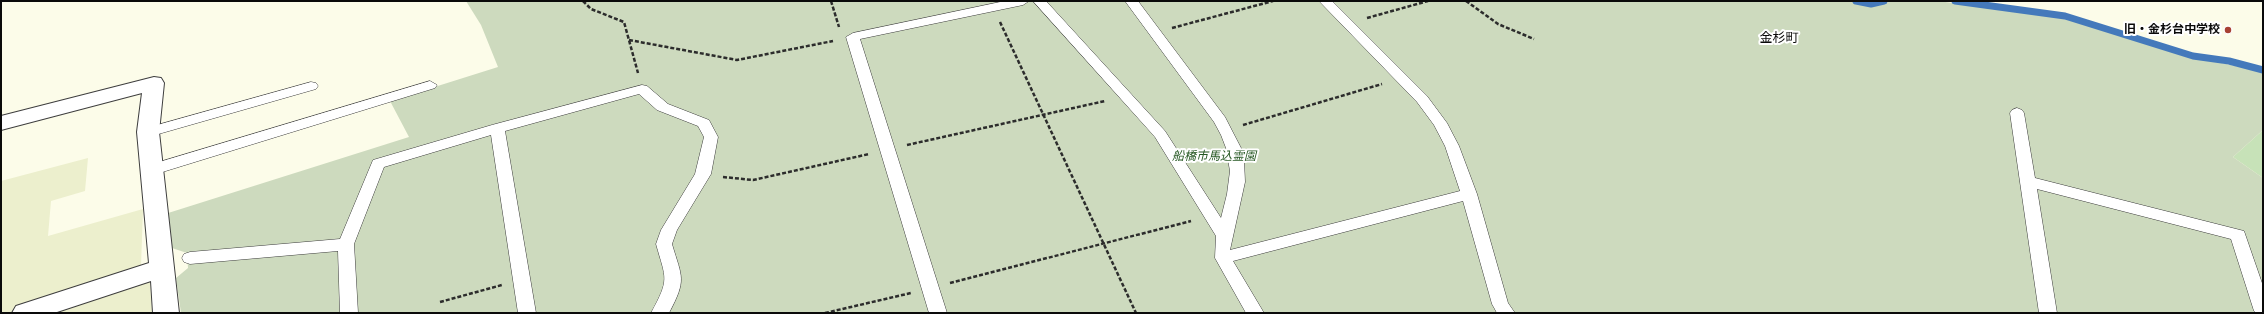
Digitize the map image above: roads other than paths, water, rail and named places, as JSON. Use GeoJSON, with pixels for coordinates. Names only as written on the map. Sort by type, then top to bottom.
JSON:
{"type":"FeatureCollection","features":[{"type":"Feature","properties":{"kind":"street"},"geometry":{"type":"LineString","coordinates":[[1,123],[154,83],[148,132],[166,313]]}},
{"type":"Feature","properties":{"kind":"street"},"geometry":{"type":"LineString","coordinates":[[25,313],[161,268]]}},
{"type":"Feature","properties":{"kind":"lane"},"geometry":{"type":"LineString","coordinates":[[938,313],[854,37],[1023,1]]}},
{"type":"Feature","properties":{"kind":"lane"},"geometry":{"type":"LineString","coordinates":[[1039,1],[1160,134],[1224,236]]}},
{"type":"Feature","properties":{"kind":"lane"},"geometry":{"type":"LineString","coordinates":[[1131,1],[1220,120],[1232,141],[1238,163],[1239,182],[1224,236],[1223,258],[1254,313]]}},
{"type":"Feature","properties":{"kind":"lane"},"geometry":{"type":"LineString","coordinates":[[1325,1],[1422,99],[1440,123],[1452,146],[1469,194],[1500,304],[1506,313]]}},
{"type":"Feature","properties":{"kind":"lane"},"geometry":{"type":"LineString","coordinates":[[151,170],[430,85]]}},
{"type":"Feature","properties":{"kind":"lane"},"geometry":{"type":"LineString","coordinates":[[148,132],[311,86]]}},
{"type":"Feature","properties":{"kind":"lane"},"geometry":{"type":"LineString","coordinates":[[349,313],[346,244],[378,164],[497,128],[642,89],[651,100],[661,108],[704,123],[709,130],[711,137],[703,174],[669,230],[664,244],[672,263],[675,278],[671,294],[660,313]]}},
{"type":"Feature","properties":{"kind":"lane"},"geometry":{"type":"LineString","coordinates":[[2017,112],[2048,313]]}},
{"type":"Feature","properties":{"kind":"lane"},"geometry":{"type":"LineString","coordinates":[[497,128],[527,313]]}},
{"type":"Feature","properties":{"kind":"lane"},"geometry":{"type":"LineString","coordinates":[[2028,182],[2238,235],[2263,311]]}},
{"type":"Feature","properties":{"kind":"lane"},"geometry":{"type":"LineString","coordinates":[[1223,258],[1469,194]]}},
{"type":"Feature","properties":{"kind":"lane"},"geometry":{"type":"LineString","coordinates":[[190,258],[346,244]]}},
{"type":"Feature","properties":{"kind":"waterway"},"geometry":{"type":"LineString","coordinates":[[1856,1],[1871,4],[1884,1]]}},
{"type":"Feature","properties":{"kind":"waterway"},"geometry":{"type":"LineString","coordinates":[[1955,1],[2065,16],[2193,56],[2229,61],[2263,70]]}},
{"type":"Feature","properties":{"kind":"place","name":"旧・金杉台中学校"},"geometry":{"type":"Point","coordinates":[2228,30]}},
{"type":"Feature","properties":{"kind":"district","name":"金杉町"},"geometry":{"type":"Point","coordinates":[1779,38]}},
{"type":"Feature","properties":{"kind":"park label","name":"船橋市馬込霊園"},"geometry":{"type":"Point","coordinates":[1214,157]}}]}
